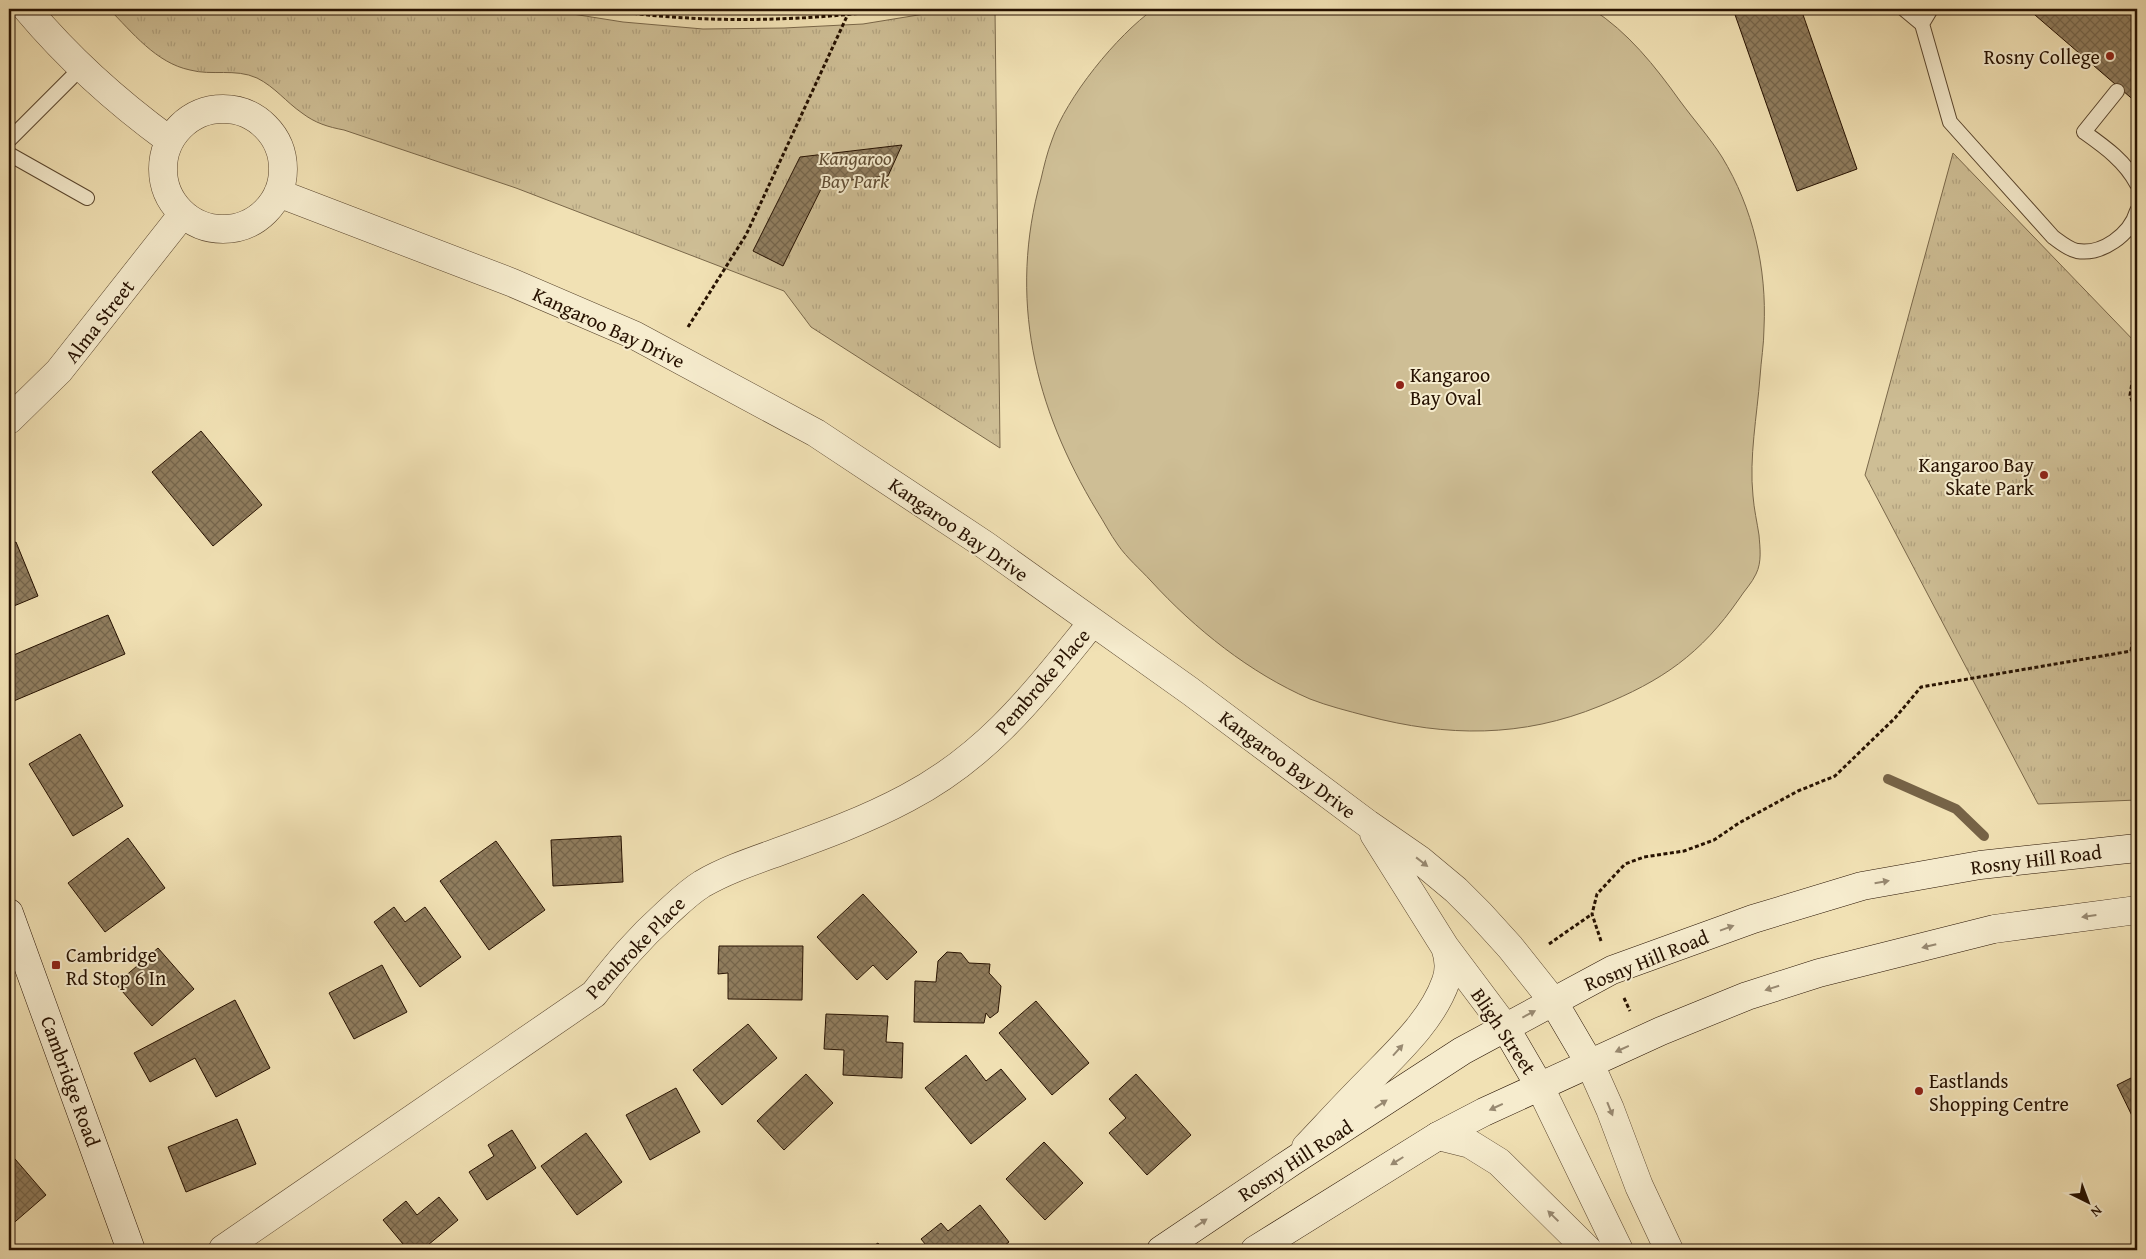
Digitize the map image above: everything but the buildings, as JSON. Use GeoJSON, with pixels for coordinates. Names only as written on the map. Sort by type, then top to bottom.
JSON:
{"type":"FeatureCollection","features":[{"type":"Feature","properties":{"kind":"street"},"geometry":{"type":"LineString","coordinates":[[28,9],[82,67],[124,107],[169,140]]}},
{"type":"Feature","properties":{"kind":"street"},"geometry":{"type":"LineString","coordinates":[[217,109],[237,110],[255,118],[269,131],[280,148],[284,167],[281,186],[272,204],[258,219],[240,228],[219,230],[200,226],[182,215],[170,199],[163,180],[162,160],[169,140],[182,124],[198,113],[217,109]]}},
{"type":"Feature","properties":{"kind":"street","name":"Kangaroo Bay Drive"},"geometry":{"type":"LineString","coordinates":[[278,193],[513,283],[634,334],[816,433],[949,520],[1190,691],[1368,824],[1420,860],[1456,890],[1510,947],[1553,1001]]}},
{"type":"Feature","properties":{"kind":"street","name":"Alma Street"},"geometry":{"type":"LineString","coordinates":[[9,420],[59,371],[182,215]]}},
{"type":"Feature","properties":{"kind":"street","name":"Pembroke Place"},"geometry":{"type":"LineString","coordinates":[[223,1249],[594,994],[636,941],[688,893],[700,885],[727,871],[852,824],[908,798],[964,762],[1013,719],[1092,622]]}},
{"type":"Feature","properties":{"kind":"street","name":"Bligh Street"},"geometry":{"type":"LineString","coordinates":[[1368,824],[1445,947],[1505,1027],[1540,1087],[1619,1250]]}},
{"type":"Feature","properties":{"kind":"street","name":"Rosny Hill Road"},"geometry":{"type":"LineString","coordinates":[[1161,1250],[1462,1051],[1612,970],[1753,919],[1862,886],[1980,865],[2137,848]]}},
{"type":"Feature","properties":{"kind":"street"},"geometry":{"type":"LineString","coordinates":[[1254,1250],[1438,1136],[1661,1031],[1747,996],[1819,973],[1994,929],[2137,910]]}},
{"type":"Feature","properties":{"kind":"street","name":"Cambridge Road"},"geometry":{"type":"LineString","coordinates":[[9,913],[131,1250]]}},
{"type":"Feature","properties":{"kind":"street"},"geometry":{"type":"LineString","coordinates":[[1293,1161],[1394,1055],[1425,1018],[1446,981],[1448,958],[1445,947]]}},
{"type":"Feature","properties":{"kind":"street"},"geometry":{"type":"LineString","coordinates":[[1553,1001],[1590,1064],[1610,1109],[1639,1186],[1669,1250]]}},
{"type":"Feature","properties":{"kind":"street"},"geometry":{"type":"LineString","coordinates":[[1438,1136],[1470,1144],[1499,1162],[1588,1250]]}},
{"type":"Feature","properties":{"kind":"lane"},"geometry":{"type":"LineString","coordinates":[[1904,9],[1922,24],[1950,122],[2053,237],[2066,247],[2077,251],[2095,249],[2111,244],[2123,235],[2135,219],[2137,211]]}},
{"type":"Feature","properties":{"kind":"lane"},"geometry":{"type":"LineString","coordinates":[[1922,24],[1931,9]]}},
{"type":"Feature","properties":{"kind":"lane"},"geometry":{"type":"LineString","coordinates":[[9,140],[82,67]]}},
{"type":"Feature","properties":{"kind":"lane"},"geometry":{"type":"LineString","coordinates":[[2117,91],[2084,132],[2116,155],[2130,170],[2137,184]]}},
{"type":"Feature","properties":{"kind":"lane"},"geometry":{"type":"LineString","coordinates":[[9,154],[87,198]]}},
{"type":"Feature","properties":{"kind":"path"},"geometry":{"type":"LineString","coordinates":[[601,9],[704,19],[784,18],[895,9]]}},
{"type":"Feature","properties":{"kind":"path"},"geometry":{"type":"LineString","coordinates":[[672,354],[746,235],[848,14]]}},
{"type":"Feature","properties":{"kind":"path"},"geometry":{"type":"LineString","coordinates":[[2137,353],[2130,395],[2137,415]]}},
{"type":"Feature","properties":{"kind":"path"},"geometry":{"type":"LineString","coordinates":[[2131,651],[2137,608]]}},
{"type":"Feature","properties":{"kind":"path"},"geometry":{"type":"LineString","coordinates":[[1592,914],[1596,894],[1625,864],[1644,857],[1684,851],[1714,840],[1739,823],[1790,796],[1835,776],[1896,718],[1921,687],[2137,650]]}},
{"type":"Feature","properties":{"kind":"green space","name":"Kangaroo Bay Park"},"geometry":{"type":"Polygon","coordinates":[[[109,9],[541,9],[623,22],[703,29],[784,28],[863,24],[955,9],[995,9],[1000,448],[811,327],[784,291],[516,188],[322,124],[296,109],[269,86],[249,75],[198,72],[166,61],[145,46],[109,9]]]}},
{"type":"Feature","properties":{"kind":"green space","name":"Kangaroo Bay Oval"},"geometry":{"type":"Polygon","coordinates":[[[1154,9],[1592,9],[1629,39],[1661,75],[1722,157],[1742,197],[1756,239],[1763,283],[1764,306],[1764,340],[1752,466],[1753,501],[1760,545],[1759,565],[1752,581],[1725,618],[1695,650],[1678,664],[1643,686],[1600,706],[1542,724],[1513,729],[1455,731],[1397,723],[1317,702],[1266,676],[1205,633],[1129,559],[1112,537],[1075,472],[1057,432],[1043,392],[1033,351],[1028,309],[1027,266],[1031,223],[1049,150],[1059,123],[1094,68],[1124,35],[1154,9]]]}},
{"type":"Feature","properties":{"kind":"green space"},"geometry":{"type":"Polygon","coordinates":[[[1953,153],[2137,344],[2137,800],[2038,804],[1865,475],[1953,153]]]}},
{"type":"Feature","properties":{"kind":"waterway"},"geometry":{"type":"LineString","coordinates":[[1888,779],[1956,809],[1984,836]]}},
{"type":"Feature","properties":{"kind":"place","name":"Rosny College"},"geometry":{"type":"Point","coordinates":[2110,56]}},
{"type":"Feature","properties":{"kind":"place","name":"Kangaroo Bay Oval"},"geometry":{"type":"Point","coordinates":[1400,385]}},
{"type":"Feature","properties":{"kind":"place","name":"Kangaroo Bay Skate Park"},"geometry":{"type":"Point","coordinates":[2044,475]}},
{"type":"Feature","properties":{"kind":"place","name":"Cambridge Rd Stop 6 In"},"geometry":{"type":"Point","coordinates":[56,965]}},
{"type":"Feature","properties":{"kind":"place","name":"Eastlands Shopping Centre"},"geometry":{"type":"Point","coordinates":[1919,1091]}}]}
